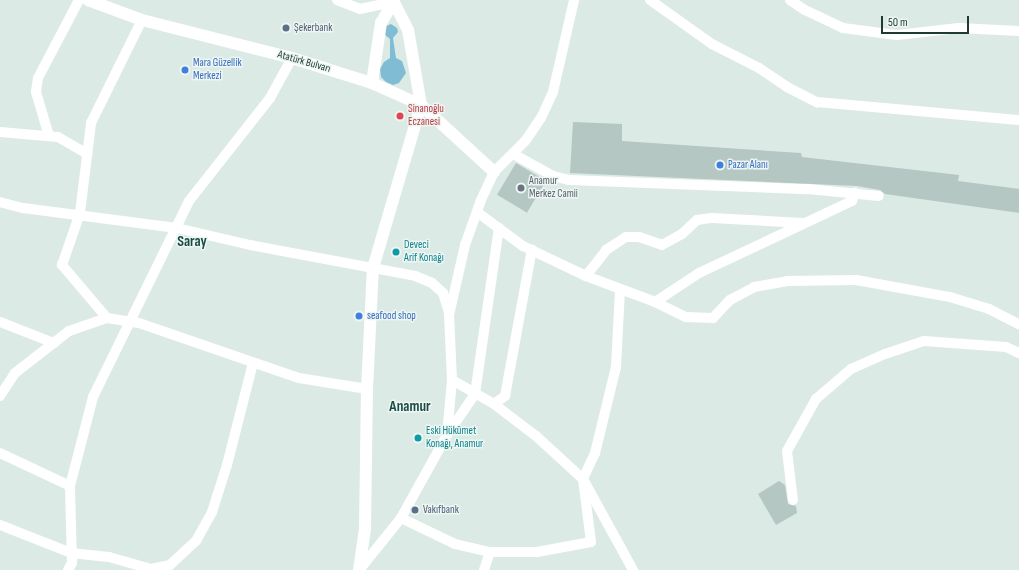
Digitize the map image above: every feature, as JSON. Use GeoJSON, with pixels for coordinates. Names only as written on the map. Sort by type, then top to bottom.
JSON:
{"type":"FeatureCollection","features":[{"type":"Feature","properties":{"kind":"street"},"geometry":{"type":"LineString","coordinates":[[49,136],[36,92],[38,78],[79,0]]}},
{"type":"Feature","properties":{"kind":"street","name":"Atatürk Bulvarı"},"geometry":{"type":"LineString","coordinates":[[88,0],[142,20],[292,58],[372,83],[421,105],[494,172]]}},
{"type":"Feature","properties":{"kind":"street"},"geometry":{"type":"LineString","coordinates":[[337,0],[360,9],[393,1]]}},
{"type":"Feature","properties":{"kind":"street"},"geometry":{"type":"LineString","coordinates":[[449,315],[466,246],[477,212],[494,172],[513,154],[541,118],[553,92],[574,0]]}},
{"type":"Feature","properties":{"kind":"street"},"geometry":{"type":"LineString","coordinates":[[650,0],[712,44],[760,68],[787,87],[817,102],[1019,120]]}},
{"type":"Feature","properties":{"kind":"street"},"geometry":{"type":"LineString","coordinates":[[790,0],[805,10],[843,28],[897,35],[959,28],[1019,31]]}},
{"type":"Feature","properties":{"kind":"street"},"geometry":{"type":"LineString","coordinates":[[372,83],[381,23],[393,1]]}},
{"type":"Feature","properties":{"kind":"street"},"geometry":{"type":"LineString","coordinates":[[360,569],[365,529],[367,389],[373,268],[421,105],[408,30],[393,1]]}},
{"type":"Feature","properties":{"kind":"street"},"geometry":{"type":"LineString","coordinates":[[107,318],[62,265],[80,213],[91,123],[142,20]]}},
{"type":"Feature","properties":{"kind":"street"},"geometry":{"type":"LineString","coordinates":[[68,570],[72,563],[70,486],[93,396],[189,201],[270,98],[292,58]]}},
{"type":"Feature","properties":{"kind":"street"},"geometry":{"type":"LineString","coordinates":[[0,132],[58,137],[87,154]]}},
{"type":"Feature","properties":{"kind":"street"},"geometry":{"type":"LineString","coordinates":[[513,154],[553,176],[569,180],[855,192],[880,196]]}},
{"type":"Feature","properties":{"kind":"street"},"geometry":{"type":"LineString","coordinates":[[655,302],[699,273],[739,253],[780,236],[803,222],[852,201],[855,192]]}},
{"type":"Feature","properties":{"kind":"street"},"geometry":{"type":"LineString","coordinates":[[0,202],[22,208],[80,213],[177,228],[258,246],[415,276],[432,283],[443,293],[449,315],[452,380],[447,435]]}},
{"type":"Feature","properties":{"kind":"street"},"geometry":{"type":"LineString","coordinates":[[477,212],[532,249],[586,276],[655,302],[686,317],[713,318],[730,300],[754,287],[786,281],[856,280],[950,297],[990,310],[1019,324]]}},
{"type":"Feature","properties":{"kind":"street"},"geometry":{"type":"LineString","coordinates":[[586,276],[606,250],[626,237],[638,237],[662,245],[682,234],[697,220],[712,218],[803,222]]}},
{"type":"Feature","properties":{"kind":"street"},"geometry":{"type":"LineString","coordinates":[[360,569],[401,518],[447,435],[475,394],[499,228]]}},
{"type":"Feature","properties":{"kind":"street"},"geometry":{"type":"LineString","coordinates":[[494,404],[505,396],[532,249]]}},
{"type":"Feature","properties":{"kind":"street"},"geometry":{"type":"LineString","coordinates":[[401,518],[455,544],[490,552],[537,552],[592,542],[583,479],[595,453],[616,367],[620,290]]}},
{"type":"Feature","properties":{"kind":"street"},"geometry":{"type":"LineString","coordinates":[[0,396],[15,373],[69,330],[107,318],[140,323],[299,378],[367,389]]}},
{"type":"Feature","properties":{"kind":"street"},"geometry":{"type":"LineString","coordinates":[[0,322],[54,343]]}},
{"type":"Feature","properties":{"kind":"street"},"geometry":{"type":"LineString","coordinates":[[793,500],[787,451],[816,398],[851,368],[885,354],[924,341],[1006,347],[1019,353]]}},
{"type":"Feature","properties":{"kind":"street"},"geometry":{"type":"LineString","coordinates":[[0,525],[71,553],[109,557],[151,569],[170,565],[196,541],[212,512],[227,465],[253,363]]}},
{"type":"Feature","properties":{"kind":"street"},"geometry":{"type":"LineString","coordinates":[[452,380],[494,404],[536,436],[583,479],[633,570]]}},
{"type":"Feature","properties":{"kind":"street"},"geometry":{"type":"LineString","coordinates":[[0,453],[70,486]]}},
{"type":"Feature","properties":{"kind":"street"},"geometry":{"type":"LineString","coordinates":[[484,570],[490,552]]}},
{"type":"Feature","properties":{"kind":"water"},"geometry":{"type":"Polygon","coordinates":[[[391,24],[397,28],[398,32],[393,38],[396,58],[402,61],[406,73],[399,83],[393,85],[386,82],[381,77],[380,69],[384,62],[390,58],[390,39],[384,34],[384,27],[391,24]]]}},
{"type":"Feature","properties":{"kind":"building","name":"Pazar Alanı"},"geometry":{"type":"Polygon","coordinates":[[[573,122],[622,124],[622,141],[801,153],[802,157],[959,175],[958,181],[1019,189],[1019,213],[885,194],[880,190],[857,186],[570,173],[573,122]]]}},
{"type":"Feature","properties":{"kind":"building","name":"Anamur Merkez Camii"},"geometry":{"type":"Polygon","coordinates":[[[516,163],[546,181],[527,213],[497,195],[516,163]]]}},
{"type":"Feature","properties":{"kind":"building"},"geometry":{"type":"Polygon","coordinates":[[[779,481],[785,485],[788,504],[796,506],[797,513],[776,525],[758,494],[779,481]]]}},
{"type":"Feature","properties":{"kind":"place","name":"Şekerbank"},"geometry":{"type":"Point","coordinates":[286,28]}},
{"type":"Feature","properties":{"kind":"place","name":"Mara Güzellik Merkezi"},"geometry":{"type":"Point","coordinates":[185,70]}},
{"type":"Feature","properties":{"kind":"place","name":"Sinanoğlu Eczanesi"},"geometry":{"type":"Point","coordinates":[400,116]}},
{"type":"Feature","properties":{"kind":"place","name":"Pazar Alanı"},"geometry":{"type":"Point","coordinates":[720,165]}},
{"type":"Feature","properties":{"kind":"place","name":"Anamur Merkez Camii"},"geometry":{"type":"Point","coordinates":[521,188]}},
{"type":"Feature","properties":{"kind":"place","name":"Deveci Arif Konağı"},"geometry":{"type":"Point","coordinates":[396,252]}},
{"type":"Feature","properties":{"kind":"place","name":"seafood shop"},"geometry":{"type":"Point","coordinates":[359,316]}},
{"type":"Feature","properties":{"kind":"place","name":"Eski Hükümet Konağı, Anamur"},"geometry":{"type":"Point","coordinates":[418,438]}},
{"type":"Feature","properties":{"kind":"place","name":"Vakıfbank"},"geometry":{"type":"Point","coordinates":[415,510]}},
{"type":"Feature","properties":{"kind":"district","name":"Saray"},"geometry":{"type":"Point","coordinates":[192,242]}},
{"type":"Feature","properties":{"kind":"district","name":"Anamur"},"geometry":{"type":"Point","coordinates":[410,407]}}]}
